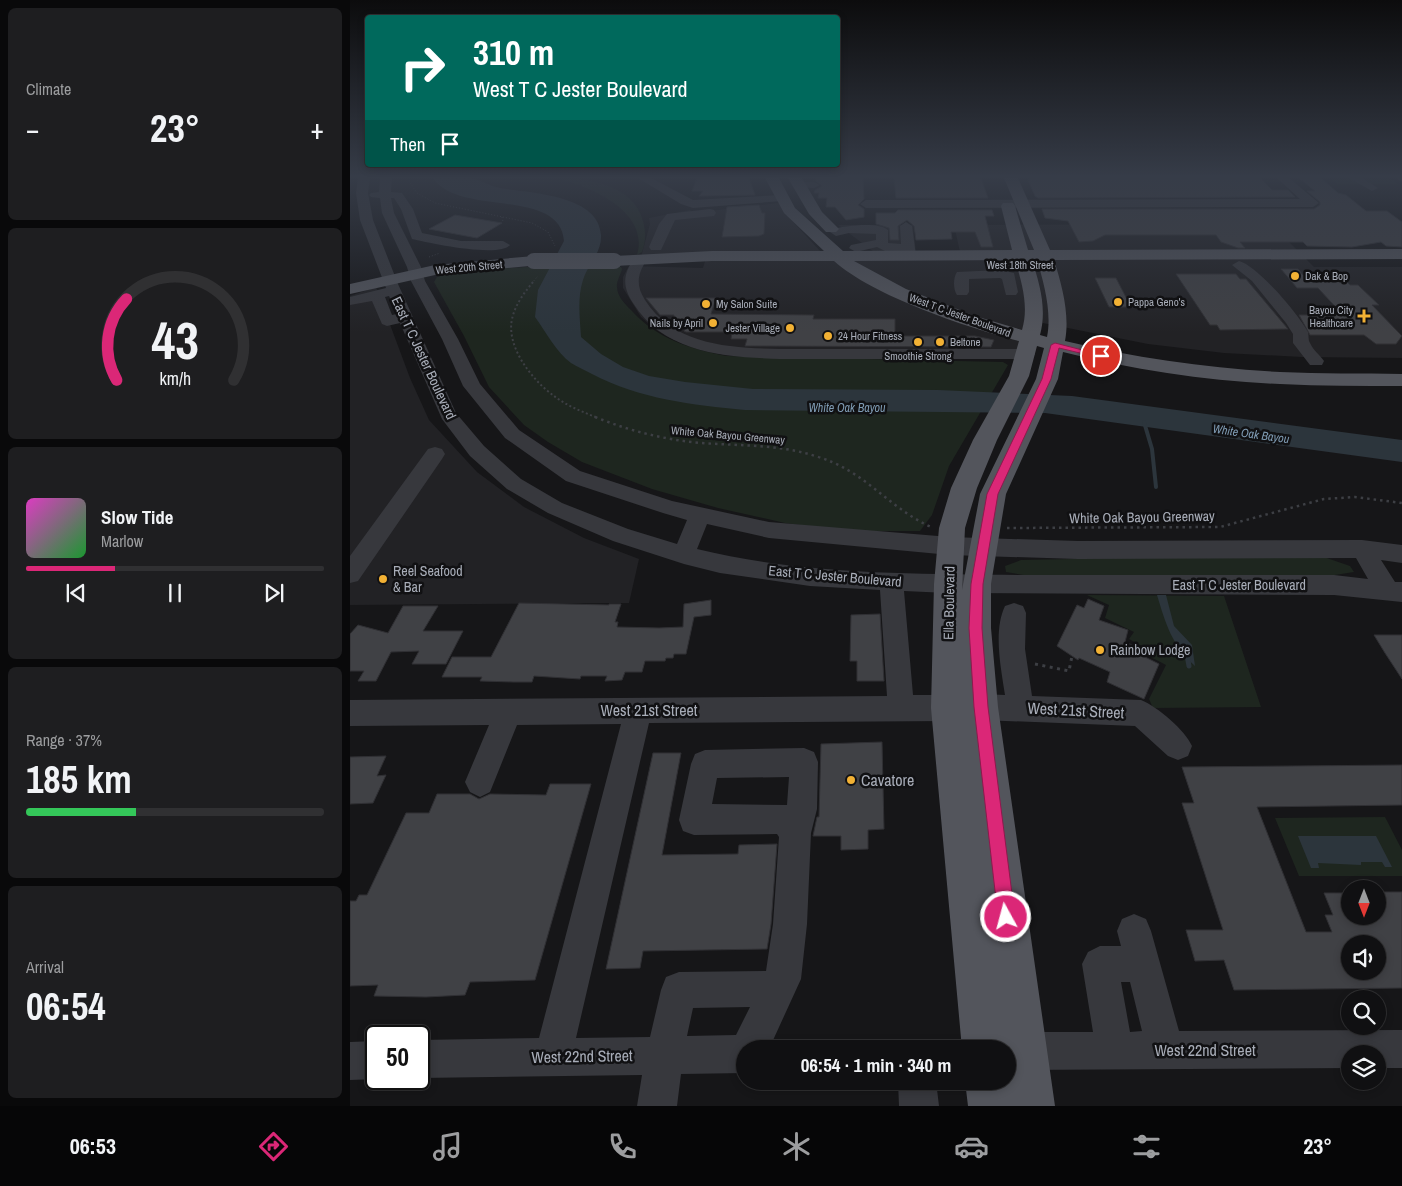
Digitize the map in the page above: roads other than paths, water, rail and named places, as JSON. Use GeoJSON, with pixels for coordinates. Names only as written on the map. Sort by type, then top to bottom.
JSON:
{"type":"FeatureCollection","features":[{"type":"Feature","properties":{"kind":"main road","name":"West T C Jester Boulevard"},"geometry":{"type":"LineString","coordinates":[[808,230],[843,261],[900,292],[968,320],[1030,339],[1056,337],[1255,359],[1316,362],[1402,362]]}},
{"type":"Feature","properties":{"kind":"main road"},"geometry":{"type":"LineString","coordinates":[[833,230],[869,248],[892,270]]}},
{"type":"Feature","properties":{"kind":"main road","name":"Ella Boulevard"},"geometry":{"type":"LineString","coordinates":[[1004,1040],[964,707],[962,584],[941,537],[952,528],[964,488],[985,440],[1019,376],[1030,339],[1034,300],[1019,230]]}},
{"type":"Feature","properties":{"kind":"main road","name":"Ella Boulevard"},"geometry":{"type":"LineString","coordinates":[[962,584],[983,547],[993,494],[1047,379],[1056,337],[1053,285],[1033,230]]}},
{"type":"Feature","properties":{"kind":"main road","name":"West 18th Street"},"geometry":{"type":"LineString","coordinates":[[843,261],[869,248],[1024,260],[1325,259],[1402,264]]}},
{"type":"Feature","properties":{"kind":"main road","name":"West 20th Street"},"geometry":{"type":"LineString","coordinates":[[353,292],[390,298],[418,267],[499,252],[535,265]]}},
{"type":"Feature","properties":{"kind":"main road","name":"West 18th Street"},"geometry":{"type":"LineString","coordinates":[[1209,260],[1239,265],[1402,254]]}},
{"type":"Feature","properties":{"kind":"main road","name":"West 18th Street"},"geometry":{"type":"LineString","coordinates":[[535,265],[639,261],[656,264],[701,266],[843,261],[892,270],[1024,260]]}},
{"type":"Feature","properties":{"kind":"main road","name":"West 20th Street"},"geometry":{"type":"LineString","coordinates":[[418,267],[535,265]]}},
{"type":"Feature","properties":{"kind":"main road","name":"West T C Jester Boulevard"},"geometry":{"type":"LineString","coordinates":[[932,288],[958,290],[1030,339]]}},
{"type":"Feature","properties":{"kind":"main road"},"geometry":{"type":"LineString","coordinates":[[935,307],[958,290]]}},
{"type":"Feature","properties":{"kind":"main road","name":"West T C Jester Boulevard"},"geometry":{"type":"LineString","coordinates":[[1056,337],[1136,362],[1204,372],[1327,380],[1402,380]]}},
{"type":"Feature","properties":{"kind":"main road"},"geometry":{"type":"LineString","coordinates":[[1316,362],[1327,380]]}},
{"type":"Feature","properties":{"kind":"main road","name":"Ella Boulevard"},"geometry":{"type":"LineString","coordinates":[[1016,1074],[1031,1106]]}},
{"type":"Feature","properties":{"kind":"main road"},"geometry":{"type":"LineString","coordinates":[[990,1090],[992,1106]]}},
{"type":"Feature","properties":{"kind":"street","name":"East T C Jester Boulevard"},"geometry":{"type":"LineString","coordinates":[[368,230],[390,298],[419,348],[448,415],[477,451],[514,484],[555,508],[621,535],[720,564],[810,577],[962,584],[1334,585],[1395,592]]}},
{"type":"Feature","properties":{"kind":"street","name":"East T C Jester Boulevard"},"geometry":{"type":"LineString","coordinates":[[396,230],[418,267],[472,386],[512,434],[574,476],[670,508],[769,530],[941,537],[983,547],[1078,550],[1362,549],[1402,554]]}},
{"type":"Feature","properties":{"kind":"street"},"geometry":{"type":"LineString","coordinates":[[415,230],[417,236]]}},
{"type":"Feature","properties":{"kind":"street"},"geometry":{"type":"LineString","coordinates":[[656,247],[663,230]]}},
{"type":"Feature","properties":{"kind":"street"},"geometry":{"type":"LineString","coordinates":[[836,232],[856,230],[869,248]]}},
{"type":"Feature","properties":{"kind":"street"},"geometry":{"type":"LineString","coordinates":[[906,230],[909,252]]}},
{"type":"Feature","properties":{"kind":"street"},"geometry":{"type":"LineString","coordinates":[[401,239],[417,236],[461,245],[476,245],[497,233],[503,237],[499,252]]}},
{"type":"Feature","properties":{"kind":"street"},"geometry":{"type":"LineString","coordinates":[[639,261],[633,270],[630,285],[633,293],[654,322],[666,331],[688,342],[735,352],[749,353],[1030,339]]}},
{"type":"Feature","properties":{"kind":"street"},"geometry":{"type":"LineString","coordinates":[[1239,265],[1257,278],[1291,320],[1301,334],[1301,343],[1316,362]]}},
{"type":"Feature","properties":{"kind":"street"},"geometry":{"type":"LineString","coordinates":[[958,290],[998,282],[1010,290]]}},
{"type":"Feature","properties":{"kind":"street"},"geometry":{"type":"LineString","coordinates":[[353,292],[390,298]]}},
{"type":"Feature","properties":{"kind":"street"},"geometry":{"type":"LineString","coordinates":[[419,348],[450,339]]}},
{"type":"Feature","properties":{"kind":"street"},"geometry":{"type":"LineString","coordinates":[[477,451],[512,434]]}},
{"type":"Feature","properties":{"kind":"street"},"geometry":{"type":"LineString","coordinates":[[350,574],[435,454]]}},
{"type":"Feature","properties":{"kind":"street"},"geometry":{"type":"LineString","coordinates":[[684,555],[700,515]]}},
{"type":"Feature","properties":{"kind":"street"},"geometry":{"type":"LineString","coordinates":[[1362,549],[1395,592]]}},
{"type":"Feature","properties":{"kind":"street"},"geometry":{"type":"LineString","coordinates":[[891,581],[901,708]]}},
{"type":"Feature","properties":{"kind":"street"},"geometry":{"type":"LineString","coordinates":[[1014,613],[1011,641],[1012,660],[1020,707]]}},
{"type":"Feature","properties":{"kind":"street","name":"West 21st Street"},"geometry":{"type":"LineString","coordinates":[[350,713],[1020,707],[1141,713],[1172,739]]}},
{"type":"Feature","properties":{"kind":"street"},"geometry":{"type":"LineString","coordinates":[[553,1056],[638,710]]}},
{"type":"Feature","properties":{"kind":"street"},"geometry":{"type":"LineString","coordinates":[[480,782],[509,711]]}},
{"type":"Feature","properties":{"kind":"street"},"geometry":{"type":"LineString","coordinates":[[753,1040],[783,979],[790,924],[795,833]]}},
{"type":"Feature","properties":{"kind":"street"},"geometry":{"type":"LineString","coordinates":[[1134,931],[1166,1051]]}},
{"type":"Feature","properties":{"kind":"street"},"geometry":{"type":"LineString","coordinates":[[1115,1051],[1100,964],[1143,964]]}},
{"type":"Feature","properties":{"kind":"street"},"geometry":{"type":"LineString","coordinates":[[656,1106],[664,1055],[680,990],[778,989]]}},
{"type":"Feature","properties":{"kind":"street","name":"West 22nd Street"},"geometry":{"type":"LineString","coordinates":[[1016,1050],[1166,1051],[1402,1048]]}},
{"type":"Feature","properties":{"kind":"street","name":"West 22nd Street"},"geometry":{"type":"LineString","coordinates":[[430,1059],[736,1054]]}},
{"type":"Feature","properties":{"kind":"street"},"geometry":{"type":"LineString","coordinates":[[350,1060],[365,1060]]}},
{"type":"Feature","properties":{"kind":"street"},"geometry":{"type":"LineString","coordinates":[[917,1090],[918,1106]]}},
{"type":"Feature","properties":{"kind":"water","name":"White Oak Bayou"},"geometry":{"type":"Polygon","coordinates":[[[560,230],[599,230],[601,235],[597,253],[585,274],[581,287],[579,308],[581,337],[601,354],[623,367],[649,376],[753,389],[938,390],[1072,396],[1402,440],[1402,462],[1045,413],[745,410],[705,406],[648,395],[610,383],[571,363],[556,348],[535,317],[538,290],[564,241],[560,230]]]}},
{"type":"Feature","properties":{"kind":"water"},"geometry":{"type":"Polygon","coordinates":[[[1157,595],[1166,595],[1174,626],[1192,645],[1195,666],[1175,642],[1157,595]]]}},
{"type":"Feature","properties":{"kind":"water"},"geometry":{"type":"Polygon","coordinates":[[[1298,836],[1376,836],[1392,867],[1385,867],[1382,862],[1361,862],[1361,865],[1318,863],[1319,868],[1311,868],[1298,836]]]}},
{"type":"Feature","properties":{"kind":"waterway"},"geometry":{"type":"LineString","coordinates":[[1144,422],[1152,449],[1156,487]]}},
{"type":"Feature","properties":{"kind":"waterway"},"geometry":{"type":"LineString","coordinates":[[1187,655],[1189,666]]}},
{"type":"Feature","properties":{"kind":"place","name":"Dak & Bop"},"geometry":{"type":"Point","coordinates":[1295,276]}},
{"type":"Feature","properties":{"kind":"place","name":"Pappa Geno's"},"geometry":{"type":"Point","coordinates":[1118,302]}},
{"type":"Feature","properties":{"kind":"place","name":"My Salon Suite"},"geometry":{"type":"Point","coordinates":[706,304]}},
{"type":"Feature","properties":{"kind":"place","name":"Bayou City Healthcare"},"geometry":{"type":"Point","coordinates":[1364,316]}},
{"type":"Feature","properties":{"kind":"place","name":"Nails by April"},"geometry":{"type":"Point","coordinates":[713,323]}},
{"type":"Feature","properties":{"kind":"place","name":"Jester Village"},"geometry":{"type":"Point","coordinates":[790,328]}},
{"type":"Feature","properties":{"kind":"place","name":"24 Hour Fitness"},"geometry":{"type":"Point","coordinates":[828,336]}},
{"type":"Feature","properties":{"kind":"place","name":"Smoothie Strong"},"geometry":{"type":"Point","coordinates":[918,342]}},
{"type":"Feature","properties":{"kind":"place","name":"Beltone"},"geometry":{"type":"Point","coordinates":[940,342]}},
{"type":"Feature","properties":{"kind":"place","name":"Reel Seafood & Bar"},"geometry":{"type":"Point","coordinates":[383,579]}},
{"type":"Feature","properties":{"kind":"place","name":"Rainbow Lodge"},"geometry":{"type":"Point","coordinates":[1100,650]}},
{"type":"Feature","properties":{"kind":"place","name":"Cavatore"},"geometry":{"type":"Point","coordinates":[851,780]}}]}
